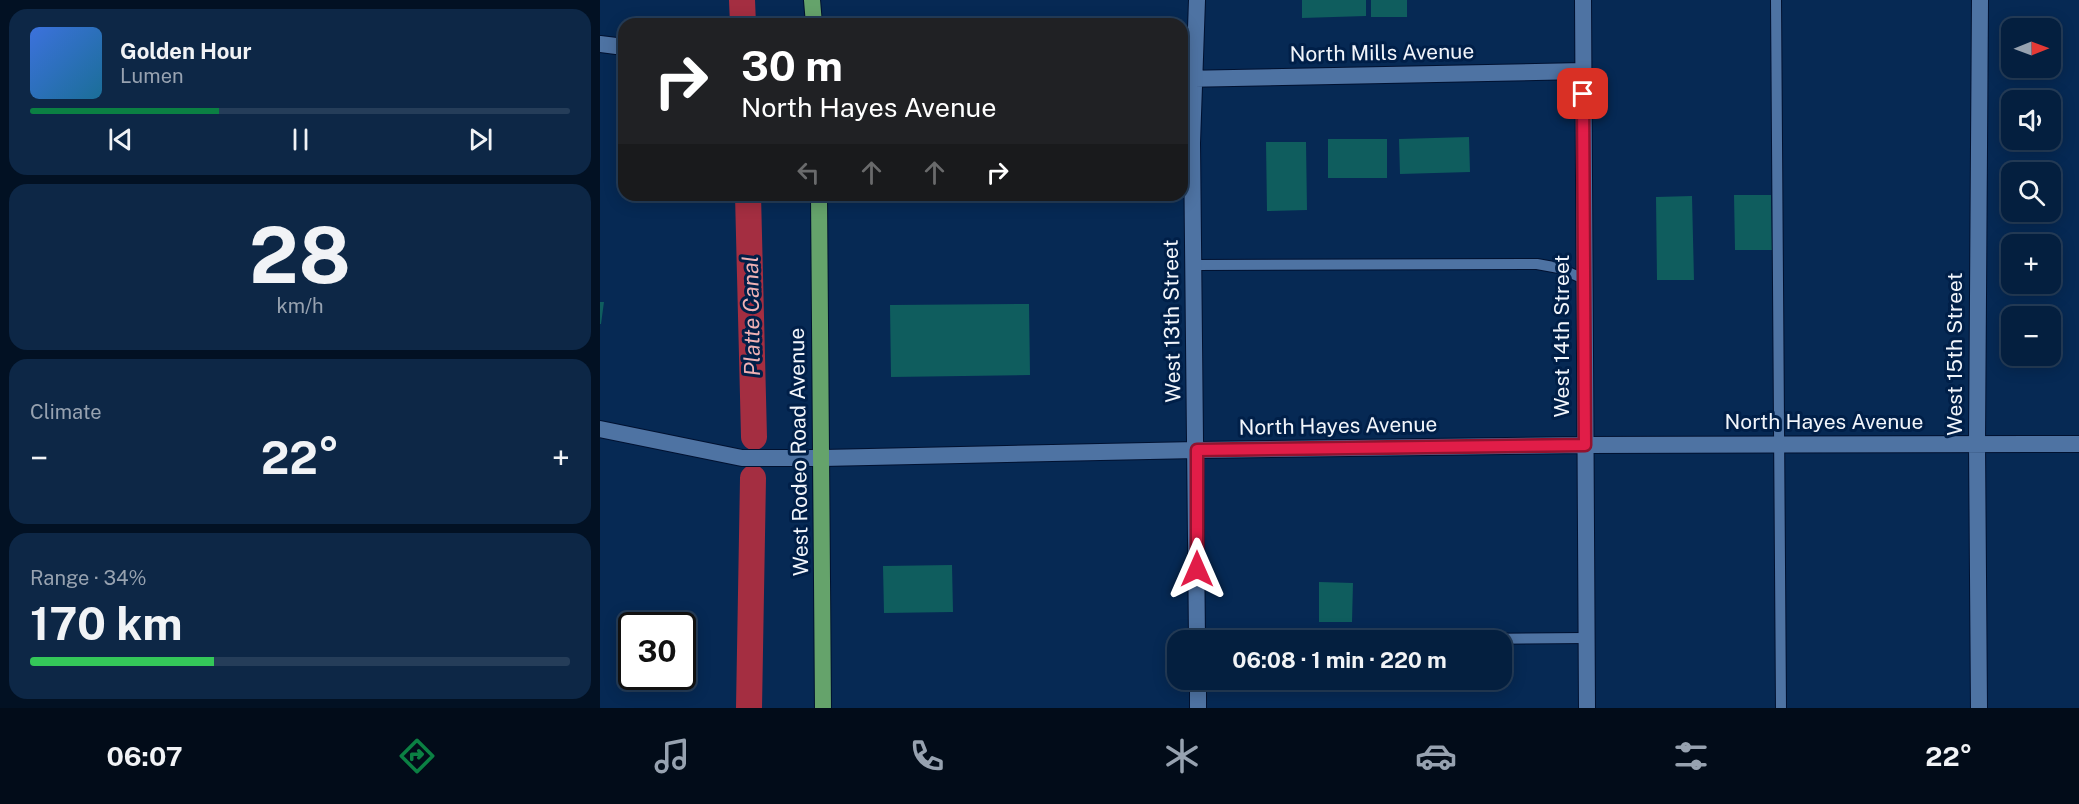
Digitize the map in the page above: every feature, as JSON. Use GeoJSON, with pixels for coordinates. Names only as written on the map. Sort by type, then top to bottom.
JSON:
{"type":"FeatureCollection","features":[{"type":"Feature","properties":{"kind":"main road"},"geometry":{"type":"LineString","coordinates":[[812,0],[814,18]]}},
{"type":"Feature","properties":{"kind":"main road"},"geometry":{"type":"LineString","coordinates":[[821,18],[822,0]]}},
{"type":"Feature","properties":{"kind":"main road","name":"West Rodeo Road Avenue"},"geometry":{"type":"LineString","coordinates":[[819,201],[824,708]]}},
{"type":"Feature","properties":{"kind":"street","name":"West 13th Street"},"geometry":{"type":"LineString","coordinates":[[1197,0],[1188,79],[1192,143],[1194,265],[1197,630]]}},
{"type":"Feature","properties":{"kind":"street","name":"West 14th Street"},"geometry":{"type":"LineString","coordinates":[[1583,0],[1587,708]]}},
{"type":"Feature","properties":{"kind":"street","name":"West 15th Street"},"geometry":{"type":"LineString","coordinates":[[1979,708],[1977,444],[1980,0]]}},
{"type":"Feature","properties":{"kind":"street"},"geometry":{"type":"LineString","coordinates":[[600,44],[618,46]]}},
{"type":"Feature","properties":{"kind":"street","name":"North Mills Avenue"},"geometry":{"type":"LineString","coordinates":[[1188,79],[1582,71]]}},
{"type":"Feature","properties":{"kind":"street","name":"North Hayes Avenue"},"geometry":{"type":"LineString","coordinates":[[600,429],[742,458],[1585,445],[2079,444]]}},
{"type":"Feature","properties":{"kind":"street"},"geometry":{"type":"LineString","coordinates":[[1197,690],[1198,708]]}},
{"type":"Feature","properties":{"kind":"lane"},"geometry":{"type":"LineString","coordinates":[[1776,0],[1781,708]]}},
{"type":"Feature","properties":{"kind":"lane"},"geometry":{"type":"LineString","coordinates":[[1194,265],[1537,264],[1559,268],[1584,279]]}},
{"type":"Feature","properties":{"kind":"lane"},"geometry":{"type":"LineString","coordinates":[[1512,639],[1586,639]]}},
{"type":"Feature","properties":{"kind":"building"},"geometry":{"type":"Polygon","coordinates":[[[1302,0],[1366,0],[1366,16],[1302,18],[1302,0]]]}},
{"type":"Feature","properties":{"kind":"building"},"geometry":{"type":"Polygon","coordinates":[[[1371,0],[1407,0],[1407,17],[1371,17],[1371,0]]]}},
{"type":"Feature","properties":{"kind":"building"},"geometry":{"type":"Polygon","coordinates":[[[1469,137],[1470,172],[1400,174],[1399,139],[1469,137]]]}},
{"type":"Feature","properties":{"kind":"building"},"geometry":{"type":"Polygon","coordinates":[[[1328,139],[1387,139],[1387,178],[1328,178],[1328,139]]]}},
{"type":"Feature","properties":{"kind":"building"},"geometry":{"type":"Polygon","coordinates":[[[1266,142],[1306,142],[1307,210],[1267,211],[1266,142]]]}},
{"type":"Feature","properties":{"kind":"building"},"geometry":{"type":"Polygon","coordinates":[[[1734,195],[1771,195],[1772,250],[1735,250],[1734,195]]]}},
{"type":"Feature","properties":{"kind":"building"},"geometry":{"type":"Polygon","coordinates":[[[1692,196],[1694,280],[1657,280],[1656,197],[1692,196]]]}},
{"type":"Feature","properties":{"kind":"building"},"geometry":{"type":"Polygon","coordinates":[[[600,302],[604,302],[601,324],[600,324],[600,302]]]}},
{"type":"Feature","properties":{"kind":"building"},"geometry":{"type":"Polygon","coordinates":[[[1029,304],[1030,375],[891,377],[890,305],[1029,304]]]}},
{"type":"Feature","properties":{"kind":"building"},"geometry":{"type":"Polygon","coordinates":[[[952,565],[953,612],[884,613],[883,566],[952,565]]]}},
{"type":"Feature","properties":{"kind":"building"},"geometry":{"type":"Polygon","coordinates":[[[1319,582],[1353,583],[1352,622],[1319,622],[1319,582]]]}},
{"type":"Feature","properties":{"kind":"waterway","name":"Platte Canal"},"geometry":{"type":"LineString","coordinates":[[742,0],[743,18]]}},
{"type":"Feature","properties":{"kind":"waterway","name":"Platte Canal"},"geometry":{"type":"LineString","coordinates":[[748,201],[754,437]]}},
{"type":"Feature","properties":{"kind":"waterway"},"geometry":{"type":"LineString","coordinates":[[749,708],[753,478]]}},
{"type":"Feature","properties":{"kind":"route"},"geometry":{"type":"LineString","coordinates":[[1197,569],[1197,450],[1585,445],[1583,94]]}}]}
